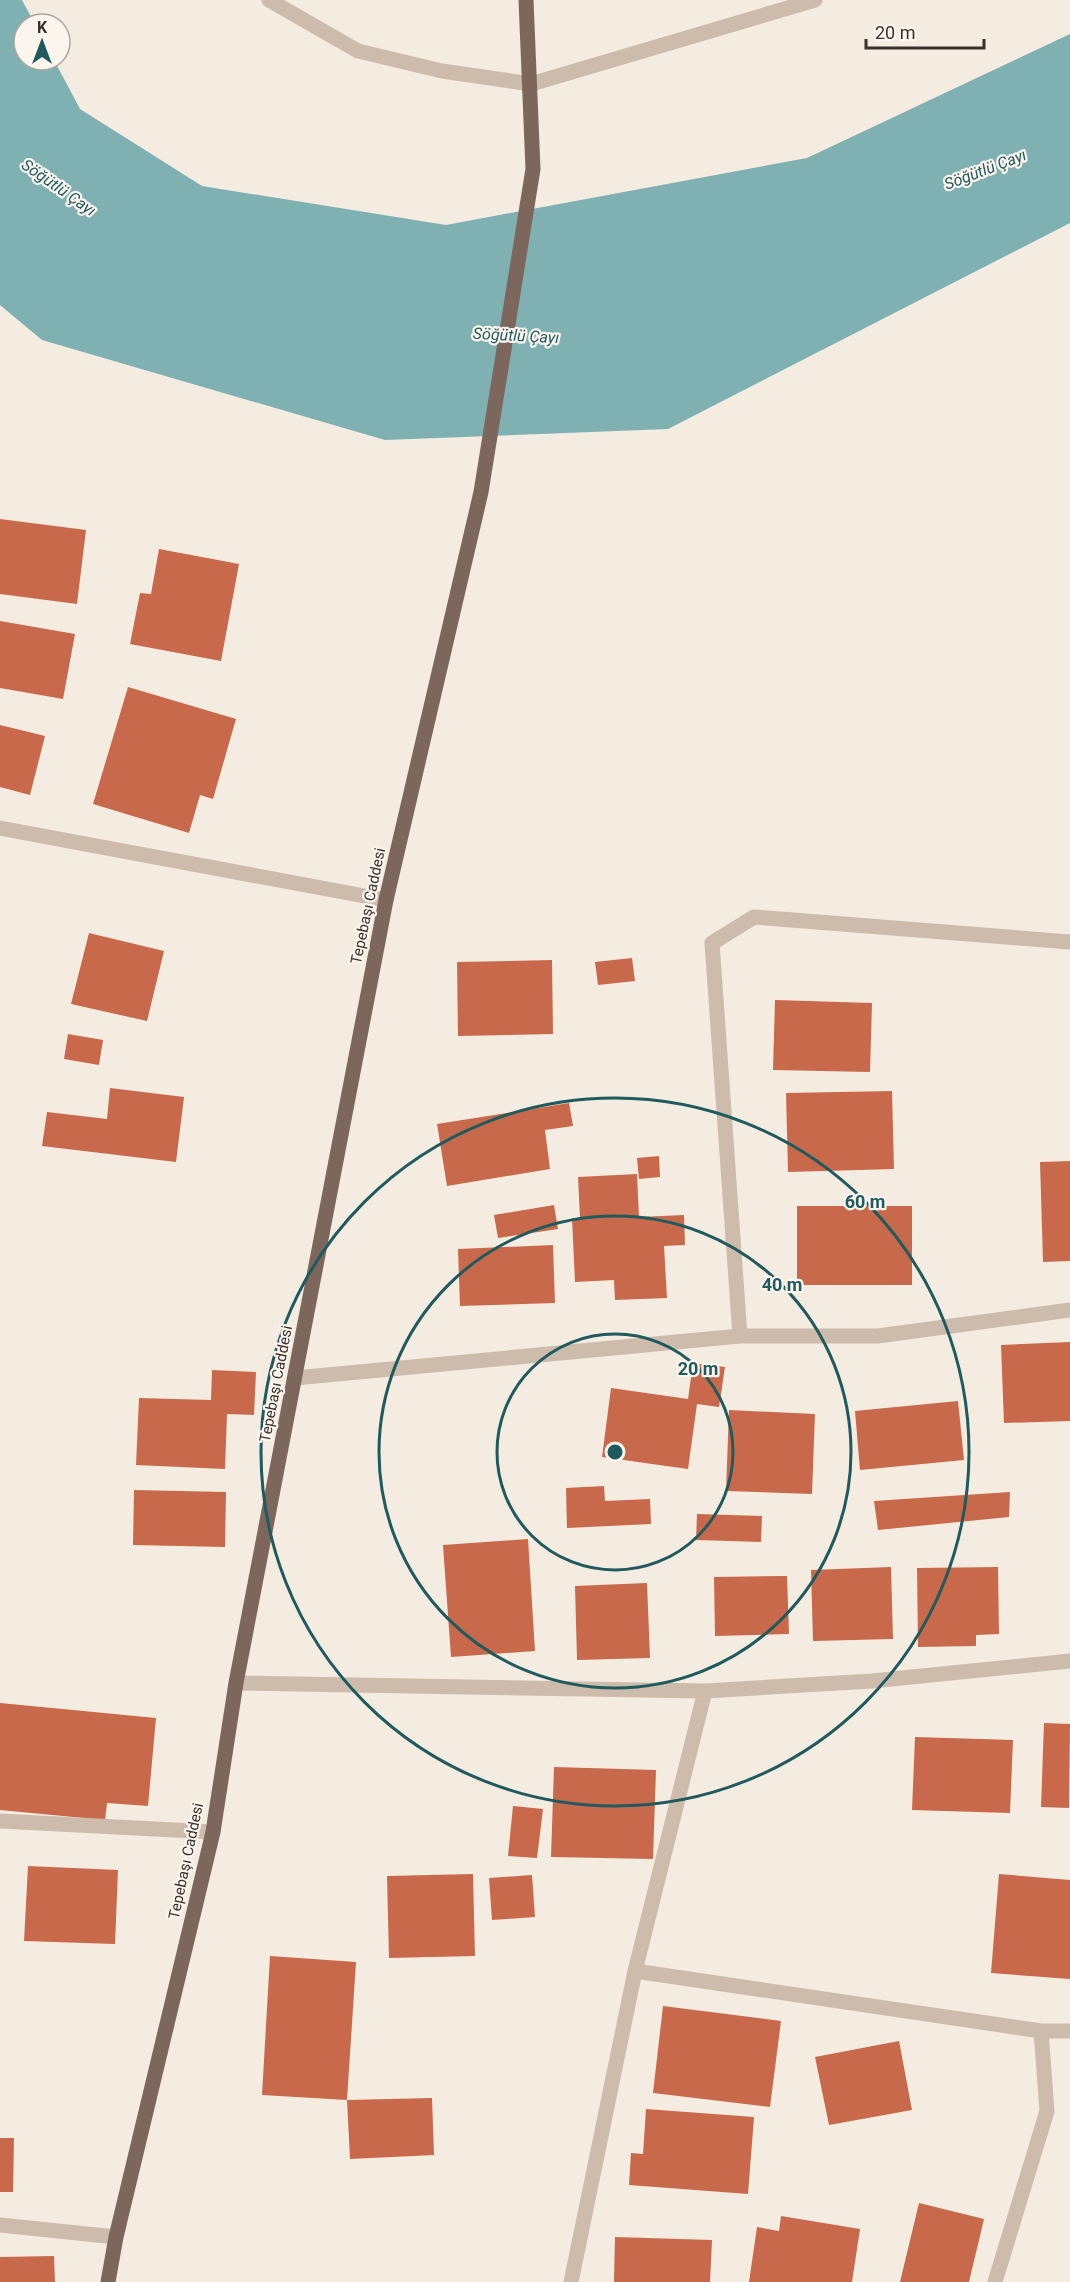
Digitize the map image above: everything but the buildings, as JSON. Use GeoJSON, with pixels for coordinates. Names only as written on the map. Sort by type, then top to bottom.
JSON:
{"type":"FeatureCollection","features":[{"type":"Feature","properties":{"kind":"main road","name":"Tepebaşı Caddesi"},"geometry":{"type":"LineString","coordinates":[[108,2282],[116,2237],[213,1832],[236,1683],[386,900],[481,492],[533,169],[526,0]]}},
{"type":"Feature","properties":{"kind":"street"},"geometry":{"type":"LineString","coordinates":[[269,0],[358,51],[442,71],[531,84],[815,0]]}},
{"type":"Feature","properties":{"kind":"street"},"geometry":{"type":"LineString","coordinates":[[0,828],[386,900]]}},
{"type":"Feature","properties":{"kind":"street"},"geometry":{"type":"LineString","coordinates":[[740,1336],[712,944],[754,917],[1070,942]]}},
{"type":"Feature","properties":{"kind":"street"},"geometry":{"type":"LineString","coordinates":[[295,1378],[740,1336],[878,1336],[1070,1310]]}},
{"type":"Feature","properties":{"kind":"street"},"geometry":{"type":"LineString","coordinates":[[236,1683],[705,1691],[872,1681],[1070,1661]]}},
{"type":"Feature","properties":{"kind":"street"},"geometry":{"type":"LineString","coordinates":[[571,2282],[635,1971],[705,1691]]}},
{"type":"Feature","properties":{"kind":"street"},"geometry":{"type":"LineString","coordinates":[[0,1821],[213,1832]]}},
{"type":"Feature","properties":{"kind":"street"},"geometry":{"type":"LineString","coordinates":[[635,1971],[1041,2031],[1070,2031]]}},
{"type":"Feature","properties":{"kind":"street"},"geometry":{"type":"LineString","coordinates":[[995,2282],[1047,2111],[1041,2031]]}},
{"type":"Feature","properties":{"kind":"street"},"geometry":{"type":"LineString","coordinates":[[0,2225],[116,2237]]}},
{"type":"Feature","properties":{"kind":"water","name":"Söğütlü Çayı"},"geometry":{"type":"Polygon","coordinates":[[[0,0],[22,0],[28,12],[12,12],[12,72],[60,72],[80,109],[202,186],[446,225],[807,158],[1070,34],[1070,223],[668,429],[385,440],[42,340],[0,305],[0,0]]]}}]}
